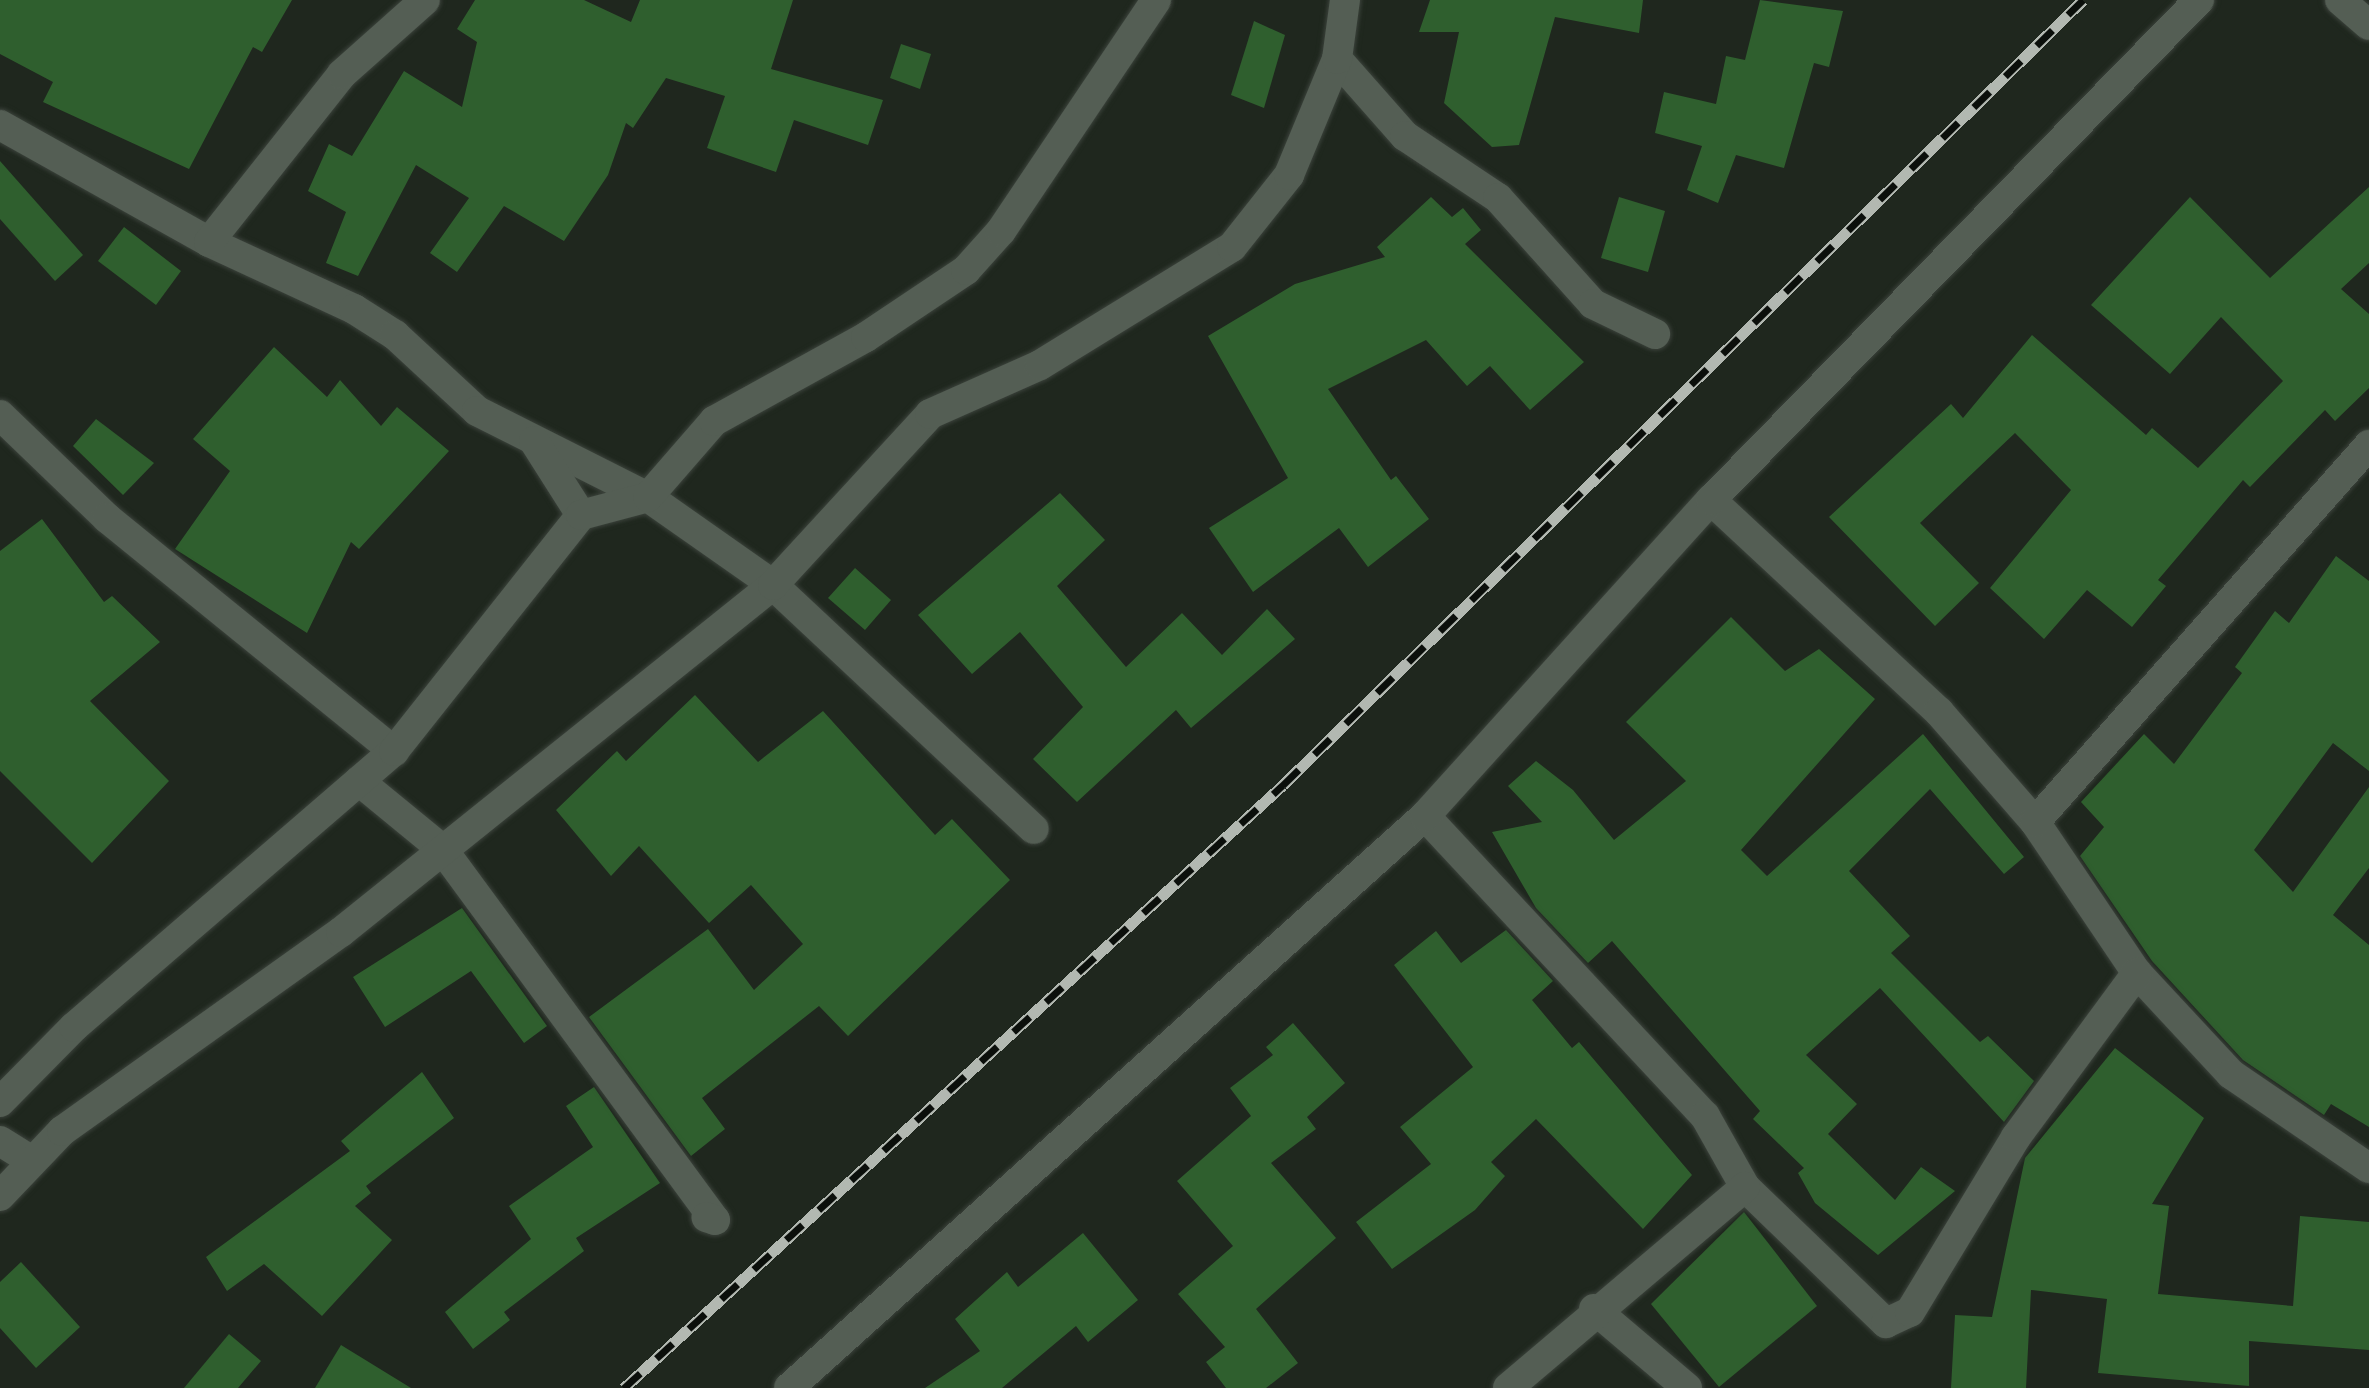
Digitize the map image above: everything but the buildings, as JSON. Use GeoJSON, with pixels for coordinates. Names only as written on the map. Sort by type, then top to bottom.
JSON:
{"type":"FeatureCollection","features":[{"type":"Feature","properties":{"kind":"street"},"geometry":{"type":"LineString","coordinates":[[208,242],[342,74],[425,0]]}},
{"type":"Feature","properties":{"kind":"street"},"geometry":{"type":"LineString","coordinates":[[4,1093],[394,752],[581,515],[648,497],[714,421],[895,320],[966,270],[1156,0]]}},
{"type":"Feature","properties":{"kind":"street"},"geometry":{"type":"LineString","coordinates":[[0,1196],[30,1160],[443,850],[773,585],[930,414],[1040,365],[1232,248],[1288,175],[1337,59],[1345,0]]}},
{"type":"Feature","properties":{"kind":"street"},"geometry":{"type":"LineString","coordinates":[[788,1388],[1425,816],[1711,500],[2199,0]]}},
{"type":"Feature","properties":{"kind":"street"},"geometry":{"type":"LineString","coordinates":[[2340,0],[2369,25]]}},
{"type":"Feature","properties":{"kind":"street"},"geometry":{"type":"LineString","coordinates":[[1337,59],[1405,136],[1498,198],[1593,304],[1654,334]]}},
{"type":"Feature","properties":{"kind":"street"},"geometry":{"type":"LineString","coordinates":[[0,124],[208,242],[354,309],[394,335],[477,411],[648,497],[773,585],[1034,829]]}},
{"type":"Feature","properties":{"kind":"street"},"geometry":{"type":"LineString","coordinates":[[0,415],[106,518],[394,752]]}},
{"type":"Feature","properties":{"kind":"street"},"geometry":{"type":"LineString","coordinates":[[532,438],[581,515]]}},
{"type":"Feature","properties":{"kind":"street"},"geometry":{"type":"LineString","coordinates":[[2035,822],[2369,445]]}},
{"type":"Feature","properties":{"kind":"street"},"geometry":{"type":"LineString","coordinates":[[1711,500],[1939,712],[2035,822],[2137,973],[2261,1101],[2369,1168]]}},
{"type":"Feature","properties":{"kind":"street"},"geometry":{"type":"LineString","coordinates":[[359,781],[443,850],[715,1220],[706,1218]]}},
{"type":"Feature","properties":{"kind":"street"},"geometry":{"type":"LineString","coordinates":[[1425,816],[1705,1116],[1745,1186],[1868,1313],[1886,1323],[1910,1312],[2016,1137],[2137,973]]}},
{"type":"Feature","properties":{"kind":"street"},"geometry":{"type":"LineString","coordinates":[[0,1140],[30,1160]]}},
{"type":"Feature","properties":{"kind":"street"},"geometry":{"type":"LineString","coordinates":[[1508,1388],[1594,1309],[1745,1186]]}},
{"type":"Feature","properties":{"kind":"street"},"geometry":{"type":"LineString","coordinates":[[1594,1309],[1687,1388]]}},
{"type":"Feature","properties":{"kind":"railway"},"geometry":{"type":"LineString","coordinates":[[624,1388],[1283,785],[2083,0]]}}]}
